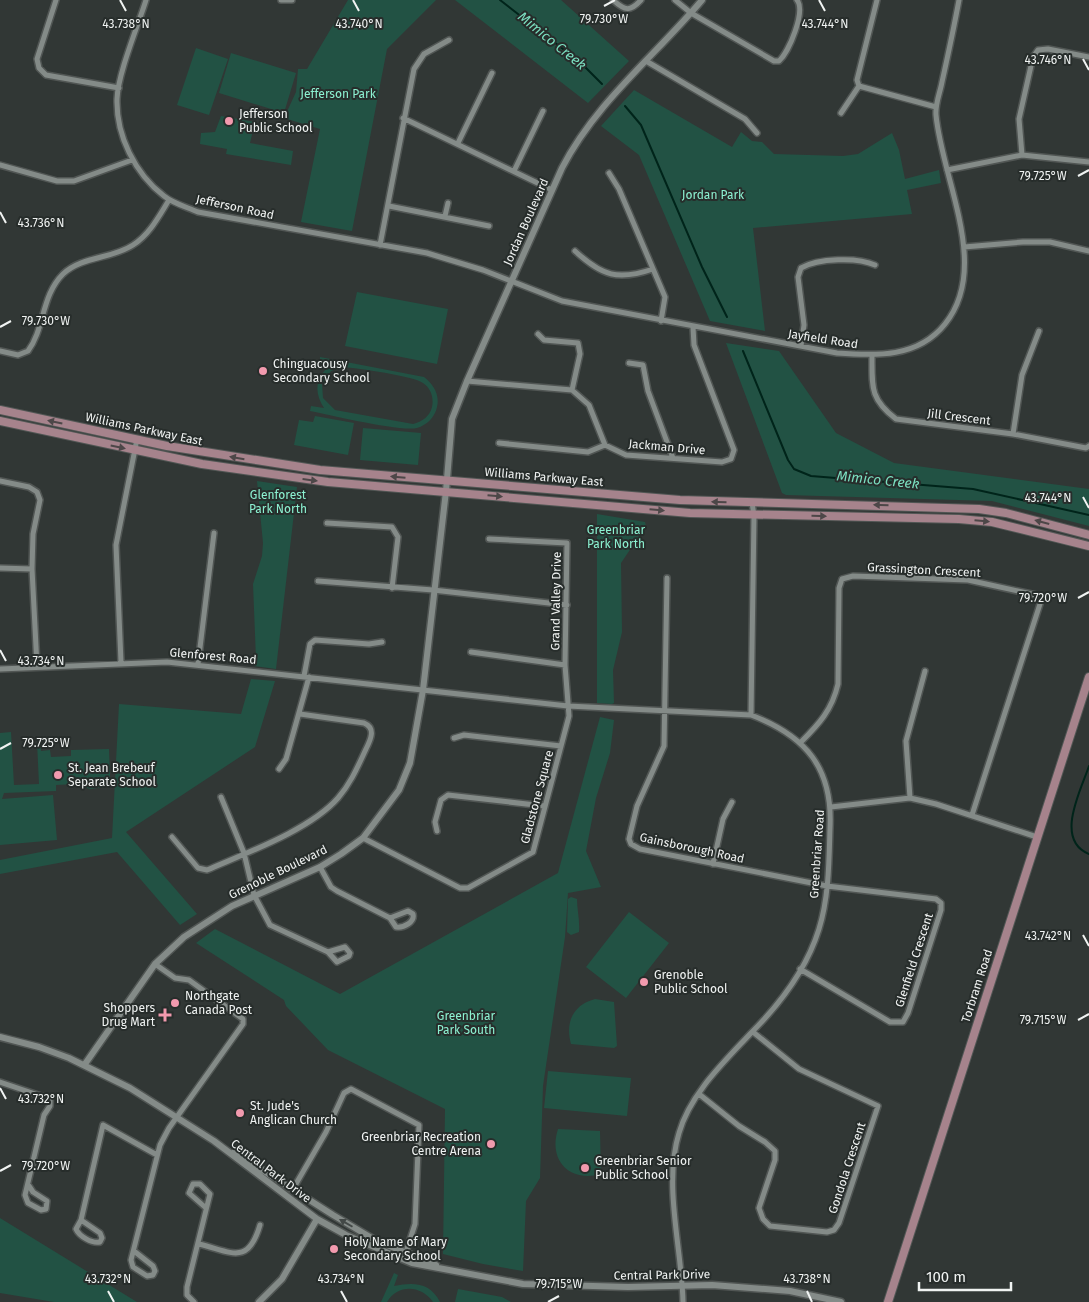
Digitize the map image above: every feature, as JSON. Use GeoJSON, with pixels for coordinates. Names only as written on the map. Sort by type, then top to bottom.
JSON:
{"type":"FeatureCollection","features":[{"type":"Feature","properties":{"kind":"main road","name":"Williams Parkway East"},"geometry":{"type":"LineString","coordinates":[[0,410],[234,458],[320,470],[680,500],[979,509],[1006,513],[1089,535]]}},
{"type":"Feature","properties":{"kind":"main road","name":"Williams Parkway East"},"geometry":{"type":"LineString","coordinates":[[0,422],[135,451],[281,477],[690,513],[983,521],[1017,527],[1089,546]]}},
{"type":"Feature","properties":{"kind":"main road","name":"Torbram Road"},"geometry":{"type":"LineString","coordinates":[[888,1302],[1089,677]]}},
{"type":"Feature","properties":{"kind":"street"},"geometry":{"type":"LineString","coordinates":[[56,0],[37,59],[39,68],[46,75],[119,88]]}},
{"type":"Feature","properties":{"kind":"street","name":"Jefferson Road"},"geometry":{"type":"LineString","coordinates":[[146,0],[119,88],[119,125],[132,160],[144,176],[169,200],[198,212],[450,259],[512,281]]}},
{"type":"Feature","properties":{"kind":"street"},"geometry":{"type":"LineString","coordinates":[[281,0],[292,0]]}},
{"type":"Feature","properties":{"kind":"street"},"geometry":{"type":"LineString","coordinates":[[613,0],[622,9],[628,10],[634,8],[641,0]]}},
{"type":"Feature","properties":{"kind":"street"},"geometry":{"type":"LineString","coordinates":[[675,0],[691,13],[774,61],[779,61],[791,44],[800,10],[798,0]]}},
{"type":"Feature","properties":{"kind":"street","name":"Jordan Boulevard"},"geometry":{"type":"LineString","coordinates":[[446,491],[452,419],[466,381],[552,190],[578,138],[590,121],[702,0]]}},
{"type":"Feature","properties":{"kind":"street"},"geometry":{"type":"LineString","coordinates":[[842,113],[859,86],[858,80],[877,0]]}},
{"type":"Feature","properties":{"kind":"street","name":"Jayfield Road"},"geometry":{"type":"LineString","coordinates":[[512,281],[562,301],[837,353],[872,356],[904,352],[934,336],[952,315],[961,297],[965,276],[964,247],[939,135],[936,107],[959,0]]}},
{"type":"Feature","properties":{"kind":"street"},"geometry":{"type":"LineString","coordinates":[[380,245],[389,206],[410,83],[419,61],[430,49],[448,40]]}},
{"type":"Feature","properties":{"kind":"street"},"geometry":{"type":"LineString","coordinates":[[1022,156],[1019,119],[1033,57],[1038,50],[1048,49],[1089,57]]}},
{"type":"Feature","properties":{"kind":"street"},"geometry":{"type":"LineString","coordinates":[[646,61],[745,119],[757,133]]}},
{"type":"Feature","properties":{"kind":"street"},"geometry":{"type":"LineString","coordinates":[[458,143],[492,73]]}},
{"type":"Feature","properties":{"kind":"street"},"geometry":{"type":"LineString","coordinates":[[859,86],[936,107]]}},
{"type":"Feature","properties":{"kind":"street"},"geometry":{"type":"LineString","coordinates":[[514,171],[543,111]]}},
{"type":"Feature","properties":{"kind":"street"},"geometry":{"type":"LineString","coordinates":[[403,118],[552,190]]}},
{"type":"Feature","properties":{"kind":"street"},"geometry":{"type":"LineString","coordinates":[[947,170],[1022,156],[1089,162]]}},
{"type":"Feature","properties":{"kind":"street"},"geometry":{"type":"LineString","coordinates":[[0,165],[57,181],[74,181],[132,160]]}},
{"type":"Feature","properties":{"kind":"street"},"geometry":{"type":"LineString","coordinates":[[609,174],[619,189],[664,297],[661,321]]}},
{"type":"Feature","properties":{"kind":"street"},"geometry":{"type":"LineString","coordinates":[[0,351],[18,355],[28,351],[48,296],[64,273],[82,262],[133,245],[151,228],[169,200]]}},
{"type":"Feature","properties":{"kind":"street"},"geometry":{"type":"LineString","coordinates":[[445,216],[448,203]]}},
{"type":"Feature","properties":{"kind":"street"},"geometry":{"type":"LineString","coordinates":[[389,206],[489,226]]}},
{"type":"Feature","properties":{"kind":"street"},"geometry":{"type":"LineString","coordinates":[[964,247],[1041,242],[1089,251]]}},
{"type":"Feature","properties":{"kind":"street"},"geometry":{"type":"LineString","coordinates":[[575,251],[584,259],[616,276],[626,277],[653,268]]}},
{"type":"Feature","properties":{"kind":"street"},"geometry":{"type":"LineString","coordinates":[[800,346],[804,325],[798,277],[801,268],[809,264],[855,259],[865,260],[875,265]]}},
{"type":"Feature","properties":{"kind":"street","name":"Jackman Drive"},"geometry":{"type":"LineString","coordinates":[[605,445],[626,455],[722,462],[731,459],[734,450],[694,345],[694,327]]}},
{"type":"Feature","properties":{"kind":"street"},"geometry":{"type":"LineString","coordinates":[[1014,434],[1022,375],[1039,331]]}},
{"type":"Feature","properties":{"kind":"street"},"geometry":{"type":"LineString","coordinates":[[538,334],[544,340],[578,343],[579,361],[572,390]]}},
{"type":"Feature","properties":{"kind":"street","name":"Jill Crescent"},"geometry":{"type":"LineString","coordinates":[[872,356],[872,385],[875,399],[883,409],[896,419],[1014,434],[1086,448],[1089,446]]}},
{"type":"Feature","properties":{"kind":"street"},"geometry":{"type":"LineString","coordinates":[[629,363],[643,365],[648,391],[673,458]]}},
{"type":"Feature","properties":{"kind":"street"},"geometry":{"type":"LineString","coordinates":[[466,381],[572,390],[589,405],[605,445],[588,452],[499,443]]}},
{"type":"Feature","properties":{"kind":"street"},"geometry":{"type":"LineString","coordinates":[[121,662],[116,545],[137,439]]}},
{"type":"Feature","properties":{"kind":"street"},"geometry":{"type":"LineString","coordinates":[[0,480],[29,487],[37,492],[40,500],[33,534],[32,569],[37,666]]}},
{"type":"Feature","properties":{"kind":"street","name":"Grenoble Boulevard"},"geometry":{"type":"LineString","coordinates":[[85,1064],[155,964],[196,928],[254,895],[320,867],[363,838],[399,790],[410,763],[423,690],[433,590],[446,491]]}},
{"type":"Feature","properties":{"kind":"street"},"geometry":{"type":"LineString","coordinates":[[751,715],[754,516],[752,502]]}},
{"type":"Feature","properties":{"kind":"street"},"geometry":{"type":"LineString","coordinates":[[327,523],[392,527],[398,537],[392,588]]}},
{"type":"Feature","properties":{"kind":"street"},"geometry":{"type":"LineString","coordinates":[[198,664],[214,533]]}},
{"type":"Feature","properties":{"kind":"street","name":"Grand Valley Drive"},"geometry":{"type":"LineString","coordinates":[[489,539],[567,543],[565,664],[568,706]]}},
{"type":"Feature","properties":{"kind":"street"},"geometry":{"type":"LineString","coordinates":[[0,568],[32,569]]}},
{"type":"Feature","properties":{"kind":"street","name":"Grassington Crescent"},"geometry":{"type":"LineString","coordinates":[[801,742],[824,718],[834,698],[838,684],[839,588],[842,579],[853,576],[968,580],[1036,594],[1040,598],[1040,604],[972,815]]}},
{"type":"Feature","properties":{"kind":"street"},"geometry":{"type":"LineString","coordinates":[[666,712],[667,578]]}},
{"type":"Feature","properties":{"kind":"street"},"geometry":{"type":"LineString","coordinates":[[318,581],[433,590],[567,605]]}},
{"type":"Feature","properties":{"kind":"street"},"geometry":{"type":"LineString","coordinates":[[279,769],[286,759],[300,714],[307,676],[310,644],[315,640],[363,644],[382,642]]}},
{"type":"Feature","properties":{"kind":"street"},"geometry":{"type":"LineString","coordinates":[[471,652],[565,664]]}},
{"type":"Feature","properties":{"kind":"street","name":"Glenforest Road"},"geometry":{"type":"LineString","coordinates":[[0,669],[121,662],[198,664],[423,690]]}},
{"type":"Feature","properties":{"kind":"street"},"geometry":{"type":"LineString","coordinates":[[910,798],[906,741],[925,670]]}},
{"type":"Feature","properties":{"kind":"street","name":"Greenbriar Road"},"geometry":{"type":"LineString","coordinates":[[423,690],[568,706],[751,715],[777,726],[801,742],[812,755],[822,774],[831,807],[827,886],[819,929],[800,969],[781,998],[699,1094],[685,1115],[678,1134],[673,1169],[683,1302]]}},
{"type":"Feature","properties":{"kind":"street","name":"Gladstone Square"},"geometry":{"type":"LineString","coordinates":[[363,838],[451,884],[468,888],[533,852],[569,716],[568,706]]}},
{"type":"Feature","properties":{"kind":"street","name":"Gainsborough Road"},"geometry":{"type":"LineString","coordinates":[[666,712],[664,746],[637,806],[629,839],[631,844],[640,850],[827,886]]}},
{"type":"Feature","properties":{"kind":"street"},"geometry":{"type":"LineString","coordinates":[[172,837],[202,870],[207,870],[302,825],[318,816],[337,799],[352,779],[370,740],[372,731],[370,725],[300,714]]}},
{"type":"Feature","properties":{"kind":"street"},"geometry":{"type":"LineString","coordinates":[[454,738],[464,735],[561,746]]}},
{"type":"Feature","properties":{"kind":"street"},"geometry":{"type":"LineString","coordinates":[[437,831],[435,822],[441,800],[448,795],[544,806]]}},
{"type":"Feature","properties":{"kind":"street"},"geometry":{"type":"LineString","coordinates":[[221,797],[244,853],[254,895],[270,925],[328,952]]}},
{"type":"Feature","properties":{"kind":"street"},"geometry":{"type":"LineString","coordinates":[[831,807],[910,798],[972,815],[1037,837]]}},
{"type":"Feature","properties":{"kind":"street"},"geometry":{"type":"LineString","coordinates":[[713,864],[723,819],[732,802]]}},
{"type":"Feature","properties":{"kind":"street"},"geometry":{"type":"LineString","coordinates":[[320,867],[331,887],[390,918]]}},
{"type":"Feature","properties":{"kind":"street","name":"Glenfield Crescent"},"geometry":{"type":"LineString","coordinates":[[800,969],[890,1022],[903,1022],[908,1013],[941,910],[941,903],[936,899],[827,886]]}},
{"type":"Feature","properties":{"kind":"street"},"geometry":{"type":"LineString","coordinates":[[134,1251],[153,1266],[155,1270],[152,1275],[147,1276],[132,1265],[130,1260],[134,1251],[156,1156],[168,1128],[243,1024],[243,1019],[189,980],[175,978],[155,964]]}},
{"type":"Feature","properties":{"kind":"street","name":"Gondola Crescent"},"geometry":{"type":"LineString","coordinates":[[699,1094],[739,1126],[765,1142],[774,1151],[775,1160],[759,1208],[762,1219],[770,1226],[827,1232],[834,1230],[839,1223],[878,1106],[799,1069],[753,1032]]}},
{"type":"Feature","properties":{"kind":"street","name":"Central Park Drive"},"geometry":{"type":"LineString","coordinates":[[0,1037],[40,1047],[85,1064],[178,1116],[317,1219],[394,1256],[454,1272],[523,1284],[628,1287],[712,1284],[790,1291],[841,1302]]}},
{"type":"Feature","properties":{"kind":"street"},"geometry":{"type":"LineString","coordinates":[[0,1082],[50,1099],[50,1106],[44,1115],[29,1186],[25,1196],[27,1200],[41,1210],[46,1209],[47,1200],[33,1192],[29,1186]]}},
{"type":"Feature","properties":{"kind":"street"},"geometry":{"type":"LineString","coordinates":[[293,1189],[326,1132],[344,1093],[351,1090],[419,1125],[415,1224],[406,1252]]}},
{"type":"Feature","properties":{"kind":"street"},"geometry":{"type":"LineString","coordinates":[[81,1220],[100,1233],[102,1236],[100,1242],[94,1243],[78,1232],[77,1227],[81,1220],[103,1125],[156,1156]]}},
{"type":"Feature","properties":{"kind":"street","name":"Central Park Drive"},"geometry":{"type":"LineString","coordinates":[[214,1141],[375,1240],[454,1272]]}},
{"type":"Feature","properties":{"kind":"street"},"geometry":{"type":"LineString","coordinates":[[194,1302],[187,1295],[187,1287],[210,1196],[208,1191],[196,1182],[189,1193],[206,1208]]}},
{"type":"Feature","properties":{"kind":"street"},"geometry":{"type":"LineString","coordinates":[[259,1302],[282,1279],[324,1210]]}},
{"type":"Feature","properties":{"kind":"street"},"geometry":{"type":"LineString","coordinates":[[199,1244],[234,1253],[247,1251],[255,1243],[260,1225]]}},
{"type":"Feature","properties":{"kind":"green space","name":"Jefferson Park"},"geometry":{"type":"Polygon","coordinates":[[[348,0],[436,0],[387,49],[352,231],[301,222],[320,129],[284,118],[296,92],[298,69],[307,69],[348,0]]]}},
{"type":"Feature","properties":{"kind":"green space"},"geometry":{"type":"Polygon","coordinates":[[[455,0],[561,0],[629,61],[588,103],[455,0]]]}},
{"type":"Feature","properties":{"kind":"green space"},"geometry":{"type":"Polygon","coordinates":[[[196,48],[228,59],[209,115],[177,105],[196,48]]]}},
{"type":"Feature","properties":{"kind":"green space"},"geometry":{"type":"Polygon","coordinates":[[[231,53],[296,73],[284,113],[219,93],[231,53]]]}},
{"type":"Feature","properties":{"kind":"green space","name":"Jordan Park"},"geometry":{"type":"Polygon","coordinates":[[[634,90],[732,147],[741,132],[752,141],[762,142],[774,154],[843,156],[858,154],[892,133],[899,150],[905,179],[939,170],[941,183],[907,190],[912,214],[753,228],[765,331],[710,321],[639,155],[601,126],[634,90]]]}},
{"type":"Feature","properties":{"kind":"green space"},"geometry":{"type":"Polygon","coordinates":[[[221,116],[255,122],[250,143],[293,151],[291,165],[226,154],[227,149],[200,144],[201,133],[215,132],[221,116]]]}},
{"type":"Feature","properties":{"kind":"green space"},"geometry":{"type":"Polygon","coordinates":[[[357,292],[448,309],[437,364],[345,346],[357,292]]]}},
{"type":"Feature","properties":{"kind":"green space"},"geometry":{"type":"Polygon","coordinates":[[[726,343],[779,351],[836,433],[894,463],[1089,489],[1089,526],[992,501],[786,495],[782,493],[726,343]]]}},
{"type":"Feature","properties":{"kind":"green space"},"geometry":{"type":"Polygon","coordinates":[[[320,357],[424,377],[433,386],[437,394],[436,411],[424,425],[408,429],[310,411],[311,406],[324,408],[317,390],[319,379],[331,364],[320,361],[320,357]],[[343,367],[331,371],[322,384],[323,398],[335,410],[413,424],[427,416],[432,407],[430,390],[418,380],[343,367]]]}},
{"type":"Feature","properties":{"kind":"green space"},"geometry":{"type":"Polygon","coordinates":[[[315,416],[354,423],[348,455],[294,445],[299,420],[313,422],[315,416]]]}},
{"type":"Feature","properties":{"kind":"green space"},"geometry":{"type":"Polygon","coordinates":[[[363,428],[421,433],[418,465],[360,460],[363,428]]]}},
{"type":"Feature","properties":{"kind":"green space","name":"Glenforest Park North"},"geometry":{"type":"Polygon","coordinates":[[[257,481],[297,487],[276,669],[254,666],[256,659],[253,584],[262,556],[263,543],[257,481]]]}},
{"type":"Feature","properties":{"kind":"green space","name":"Greenbriar Park North"},"geometry":{"type":"Polygon","coordinates":[[[597,514],[645,522],[646,526],[621,563],[622,632],[613,670],[614,703],[612,704],[597,703],[597,514]]]}},
{"type":"Feature","properties":{"kind":"green space"},"geometry":{"type":"Polygon","coordinates":[[[251,679],[275,681],[255,747],[126,832],[197,914],[180,925],[117,852],[0,874],[0,860],[112,838],[119,704],[241,714],[251,679]]]}},
{"type":"Feature","properties":{"kind":"green space","name":"Greenbriar Park South"},"geometry":{"type":"Polygon","coordinates":[[[600,717],[614,720],[610,753],[596,798],[586,851],[601,887],[568,893],[565,937],[543,1086],[540,1178],[526,1201],[523,1271],[443,1254],[445,1109],[328,1050],[286,1006],[284,1000],[196,943],[215,929],[340,994],[558,873],[600,717]]]}},
{"type":"Feature","properties":{"kind":"green space"},"geometry":{"type":"Polygon","coordinates":[[[11,732],[14,785],[39,784],[37,742],[40,742],[41,751],[50,750],[51,757],[71,756],[71,750],[109,749],[110,776],[105,787],[90,789],[76,784],[56,785],[56,791],[4,793],[2,799],[53,795],[57,840],[0,845],[0,733],[11,732]]]}},
{"type":"Feature","properties":{"kind":"green space"},"geometry":{"type":"Polygon","coordinates":[[[571,897],[577,899],[579,932],[571,935],[567,932],[568,899],[571,897]]]}},
{"type":"Feature","properties":{"kind":"green space"},"geometry":{"type":"Polygon","coordinates":[[[629,912],[669,943],[626,998],[586,967],[629,912]]]}},
{"type":"Feature","properties":{"kind":"green space"},"geometry":{"type":"Polygon","coordinates":[[[595,999],[614,1002],[617,1046],[614,1048],[571,1044],[569,1029],[572,1016],[581,1005],[595,999]]]}},
{"type":"Feature","properties":{"kind":"green space"},"geometry":{"type":"Polygon","coordinates":[[[548,1071],[631,1078],[627,1116],[544,1108],[548,1071]]]}},
{"type":"Feature","properties":{"kind":"green space"},"geometry":{"type":"Polygon","coordinates":[[[558,1129],[600,1131],[601,1174],[579,1175],[571,1172],[564,1166],[556,1150],[558,1129]]]}},
{"type":"Feature","properties":{"kind":"green space"},"geometry":{"type":"Polygon","coordinates":[[[0,1218],[137,1302],[54,1302],[0,1293],[0,1218]]]}},
{"type":"Feature","properties":{"kind":"green space"},"geometry":{"type":"Polygon","coordinates":[[[394,1273],[398,1275],[394,1286],[414,1284],[426,1287],[436,1295],[440,1302],[433,1302],[422,1292],[410,1289],[397,1292],[387,1302],[381,1302],[394,1273]]]}},
{"type":"Feature","properties":{"kind":"green space"},"geometry":{"type":"Polygon","coordinates":[[[458,1289],[502,1297],[511,1302],[455,1302],[458,1289]]]}},
{"type":"Feature","properties":{"kind":"waterway","name":"Mimico Creek"},"geometry":{"type":"LineString","coordinates":[[500,0],[581,63],[602,84]]}},
{"type":"Feature","properties":{"kind":"waterway","name":"Mimico Creek"},"geometry":{"type":"LineString","coordinates":[[625,106],[641,125],[702,267],[727,317]]}},
{"type":"Feature","properties":{"kind":"waterway","name":"Mimico Creek"},"geometry":{"type":"LineString","coordinates":[[743,351],[788,460],[794,469],[811,476],[973,489],[1089,515]]}},
{"type":"Feature","properties":{"kind":"waterway","name":"Mimico Creek"},"geometry":{"type":"LineString","coordinates":[[1089,766],[1076,801],[1072,826],[1073,838],[1079,847],[1089,854]]}},
{"type":"Feature","properties":{"kind":"place","name":"Jefferson Public School"},"geometry":{"type":"Point","coordinates":[229,121]}},
{"type":"Feature","properties":{"kind":"place","name":"Chinguacousy Secondary School"},"geometry":{"type":"Point","coordinates":[263,371]}},
{"type":"Feature","properties":{"kind":"place","name":"St. Jean Brebeuf Separate School"},"geometry":{"type":"Point","coordinates":[58,775]}},
{"type":"Feature","properties":{"kind":"place","name":"Grenoble Public School"},"geometry":{"type":"Point","coordinates":[644,982]}},
{"type":"Feature","properties":{"kind":"place","name":"Northgate Canada Post"},"geometry":{"type":"Point","coordinates":[175,1003]}},
{"type":"Feature","properties":{"kind":"place","name":"Shoppers Drug Mart"},"geometry":{"type":"Point","coordinates":[165,1015]}},
{"type":"Feature","properties":{"kind":"place","name":"St. Jude's Anglican Church"},"geometry":{"type":"Point","coordinates":[240,1113]}},
{"type":"Feature","properties":{"kind":"place","name":"Greenbriar Recreation Centre Arena"},"geometry":{"type":"Point","coordinates":[491,1144]}},
{"type":"Feature","properties":{"kind":"place","name":"Greenbriar Senior Public School"},"geometry":{"type":"Point","coordinates":[585,1168]}},
{"type":"Feature","properties":{"kind":"place","name":"Holy Name of Mary Secondary School"},"geometry":{"type":"Point","coordinates":[334,1249]}}]}
